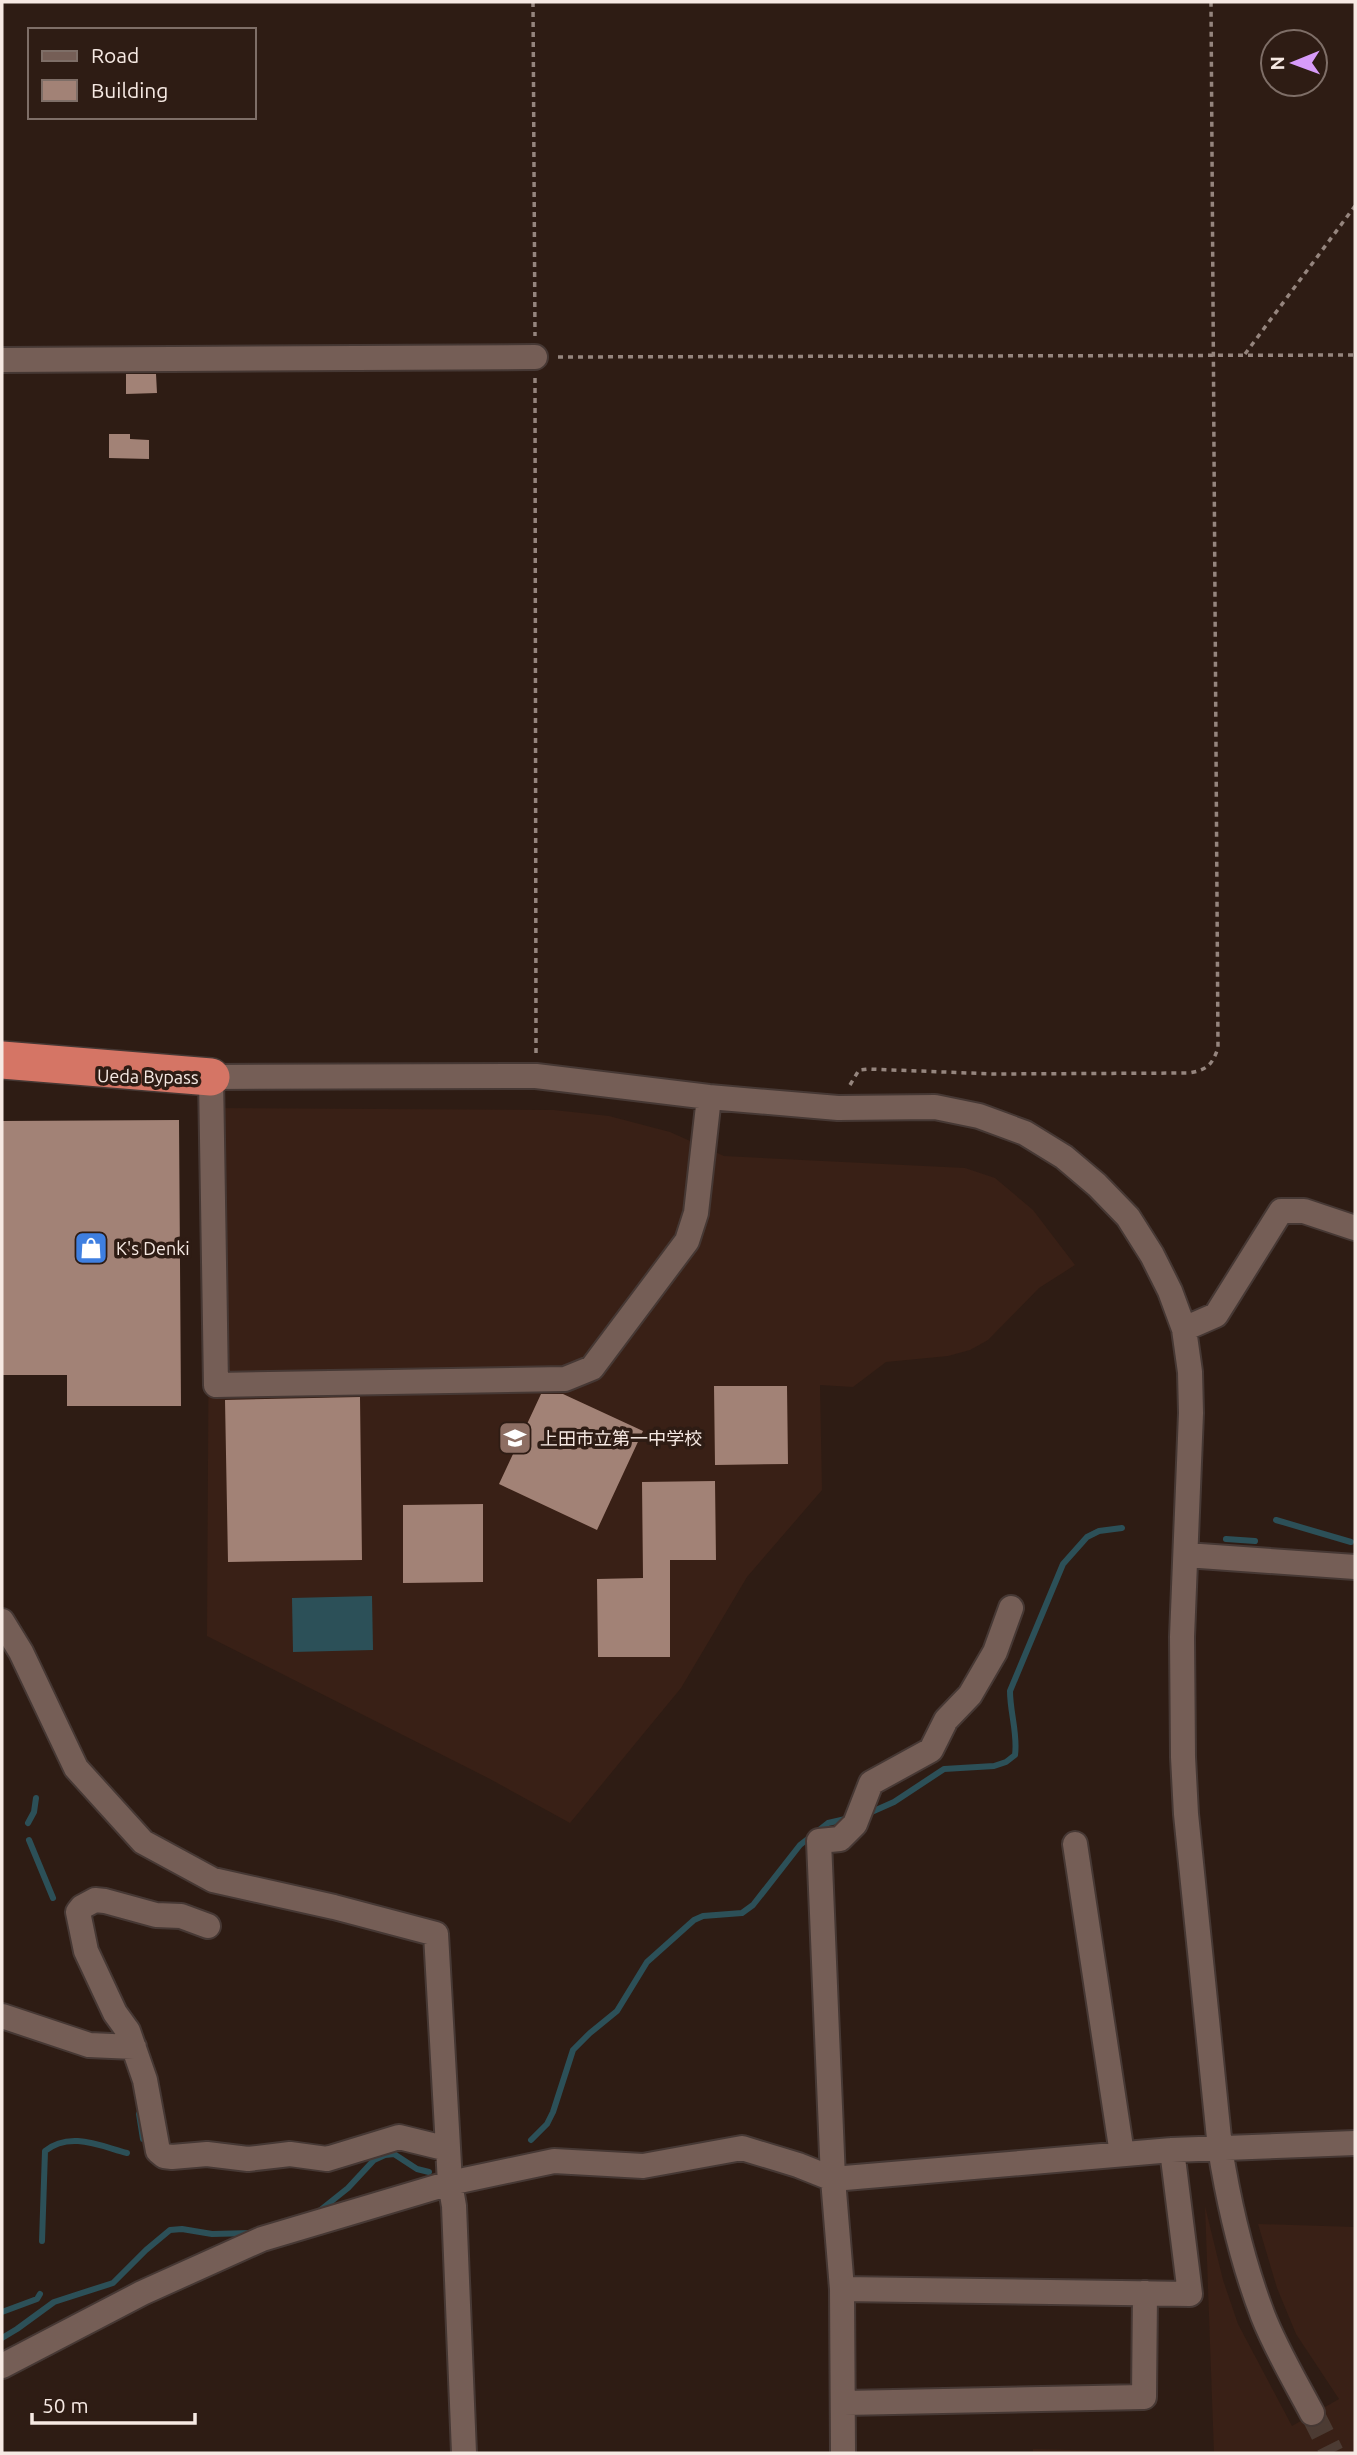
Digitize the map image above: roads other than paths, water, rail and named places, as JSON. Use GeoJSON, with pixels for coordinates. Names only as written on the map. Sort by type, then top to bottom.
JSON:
{"type":"FeatureCollection","features":[{"type":"Feature","properties":{"kind":"highway","name":"Ueda Bypass"},"geometry":{"type":"LineString","coordinates":[[2,1060],[211,1077]]}},
{"type":"Feature","properties":{"kind":"highway","name":"Ueda Bypass"},"geometry":{"type":"LineString","coordinates":[[2,1074],[211,1077]]}},
{"type":"Feature","properties":{"kind":"street"},"geometry":{"type":"LineString","coordinates":[[2,360],[535,357]]}},
{"type":"Feature","properties":{"kind":"street"},"geometry":{"type":"LineString","coordinates":[[709,1097],[696,1213],[687,1241],[592,1368],[565,1379],[216,1385],[211,1077],[536,1076],[709,1097],[838,1108],[935,1107],[979,1116],[1025,1133],[1064,1157],[1097,1185],[1128,1217],[1152,1255],[1170,1291],[1184,1329],[1190,1372],[1191,1413],[1182,1637],[1183,1757],[1186,1814],[1220,2148],[1229,2200],[1246,2268],[1264,2318],[1312,2413]]}},
{"type":"Feature","properties":{"kind":"street"},"geometry":{"type":"LineString","coordinates":[[1184,1329],[1216,1315],[1282,1212],[1304,1211],[1355,1228]]}},
{"type":"Feature","properties":{"kind":"street"},"geometry":{"type":"LineString","coordinates":[[1186,1555],[1355,1567]]}},
{"type":"Feature","properties":{"kind":"street"},"geometry":{"type":"LineString","coordinates":[[843,2453],[842,2289],[833,2179],[819,1840],[840,1839],[855,1824],[871,1783],[931,1750],[946,1720],[970,1695],[995,1652],[1011,1608]]}},
{"type":"Feature","properties":{"kind":"street"},"geometry":{"type":"LineString","coordinates":[[2,1621],[21,1652],[76,1768],[143,1842],[213,1880],[345,1909],[436,1934],[454,2219],[464,2453]]}},
{"type":"Feature","properties":{"kind":"street"},"geometry":{"type":"LineString","coordinates":[[1075,1844],[1122,2154]]}},
{"type":"Feature","properties":{"kind":"street"},"geometry":{"type":"LineString","coordinates":[[208,1926],[181,1916],[156,1916],[95,1900],[79,1909],[77,1915],[86,1951],[134,2047],[145,2080],[159,2151],[164,2156],[212,2154],[239,2159],[290,2154],[327,2159],[399,2137],[448,2149]]}},
{"type":"Feature","properties":{"kind":"street"},"geometry":{"type":"LineString","coordinates":[[2,2016],[89,2045],[134,2047]]}},
{"type":"Feature","properties":{"kind":"street"},"geometry":{"type":"LineString","coordinates":[[2,2366],[142,2293],[262,2239],[450,2183],[554,2161],[643,2166],[742,2148],[833,2179],[1172,2150],[1355,2143]]}},
{"type":"Feature","properties":{"kind":"street"},"geometry":{"type":"LineString","coordinates":[[842,2289],[1190,2294],[1172,2150]]}},
{"type":"Feature","properties":{"kind":"street"},"geometry":{"type":"LineString","coordinates":[[844,2403],[1144,2397],[1145,2292]]}},
{"type":"Feature","properties":{"kind":"water"},"geometry":{"type":"Polygon","coordinates":[[[372,1596],[373,1650],[293,1652],[292,1598],[372,1596]]]}},
{"type":"Feature","properties":{"kind":"waterway"},"geometry":{"type":"LineString","coordinates":[[1276,1520],[1351,1542]]}},
{"type":"Feature","properties":{"kind":"waterway"},"geometry":{"type":"LineString","coordinates":[[867,1814],[894,1802],[944,1769],[994,1766],[1015,1755],[1010,1691],[1063,1564],[1087,1537],[1099,1531],[1122,1528]]}},
{"type":"Feature","properties":{"kind":"waterway"},"geometry":{"type":"LineString","coordinates":[[1226,1539],[1255,1541]]}},
{"type":"Feature","properties":{"kind":"waterway"},"geometry":{"type":"LineString","coordinates":[[28,1823],[34,1812],[36,1798]]}},
{"type":"Feature","properties":{"kind":"waterway"},"geometry":{"type":"LineString","coordinates":[[531,2140],[547,2124],[553,2112],[573,2050],[617,2011],[647,1962],[694,1920],[703,1916],[742,1913],[753,1905],[800,1845],[828,1823],[850,1818]]}},
{"type":"Feature","properties":{"kind":"waterway"},"geometry":{"type":"LineString","coordinates":[[29,1840],[53,1898]]}},
{"type":"Feature","properties":{"kind":"waterway"},"geometry":{"type":"LineString","coordinates":[[139,2114],[143,2139]]}},
{"type":"Feature","properties":{"kind":"waterway"},"geometry":{"type":"LineString","coordinates":[[42,2241],[45,2151],[55,2145],[75,2141],[127,2153]]}},
{"type":"Feature","properties":{"kind":"waterway"},"geometry":{"type":"LineString","coordinates":[[318,2212],[348,2188],[374,2160],[385,2155],[394,2154],[417,2169],[429,2172]]}},
{"type":"Feature","properties":{"kind":"waterway"},"geometry":{"type":"LineString","coordinates":[[2,2338],[54,2302],[113,2283],[170,2230],[182,2229],[212,2234],[252,2233]]}},
{"type":"Feature","properties":{"kind":"waterway"},"geometry":{"type":"LineString","coordinates":[[2,2312],[37,2299],[40,2294]]}},
{"type":"Feature","properties":{"kind":"tunnel"},"geometry":{"type":"LineString","coordinates":[[1312,2413],[1332,2453]]}},
{"type":"Feature","properties":{"kind":"place","name":"K's Denki"},"geometry":{"type":"Point","coordinates":[91,1248]}},
{"type":"Feature","properties":{"kind":"place","name":"上田市立第一中学校"},"geometry":{"type":"Point","coordinates":[515,1438]}}]}
